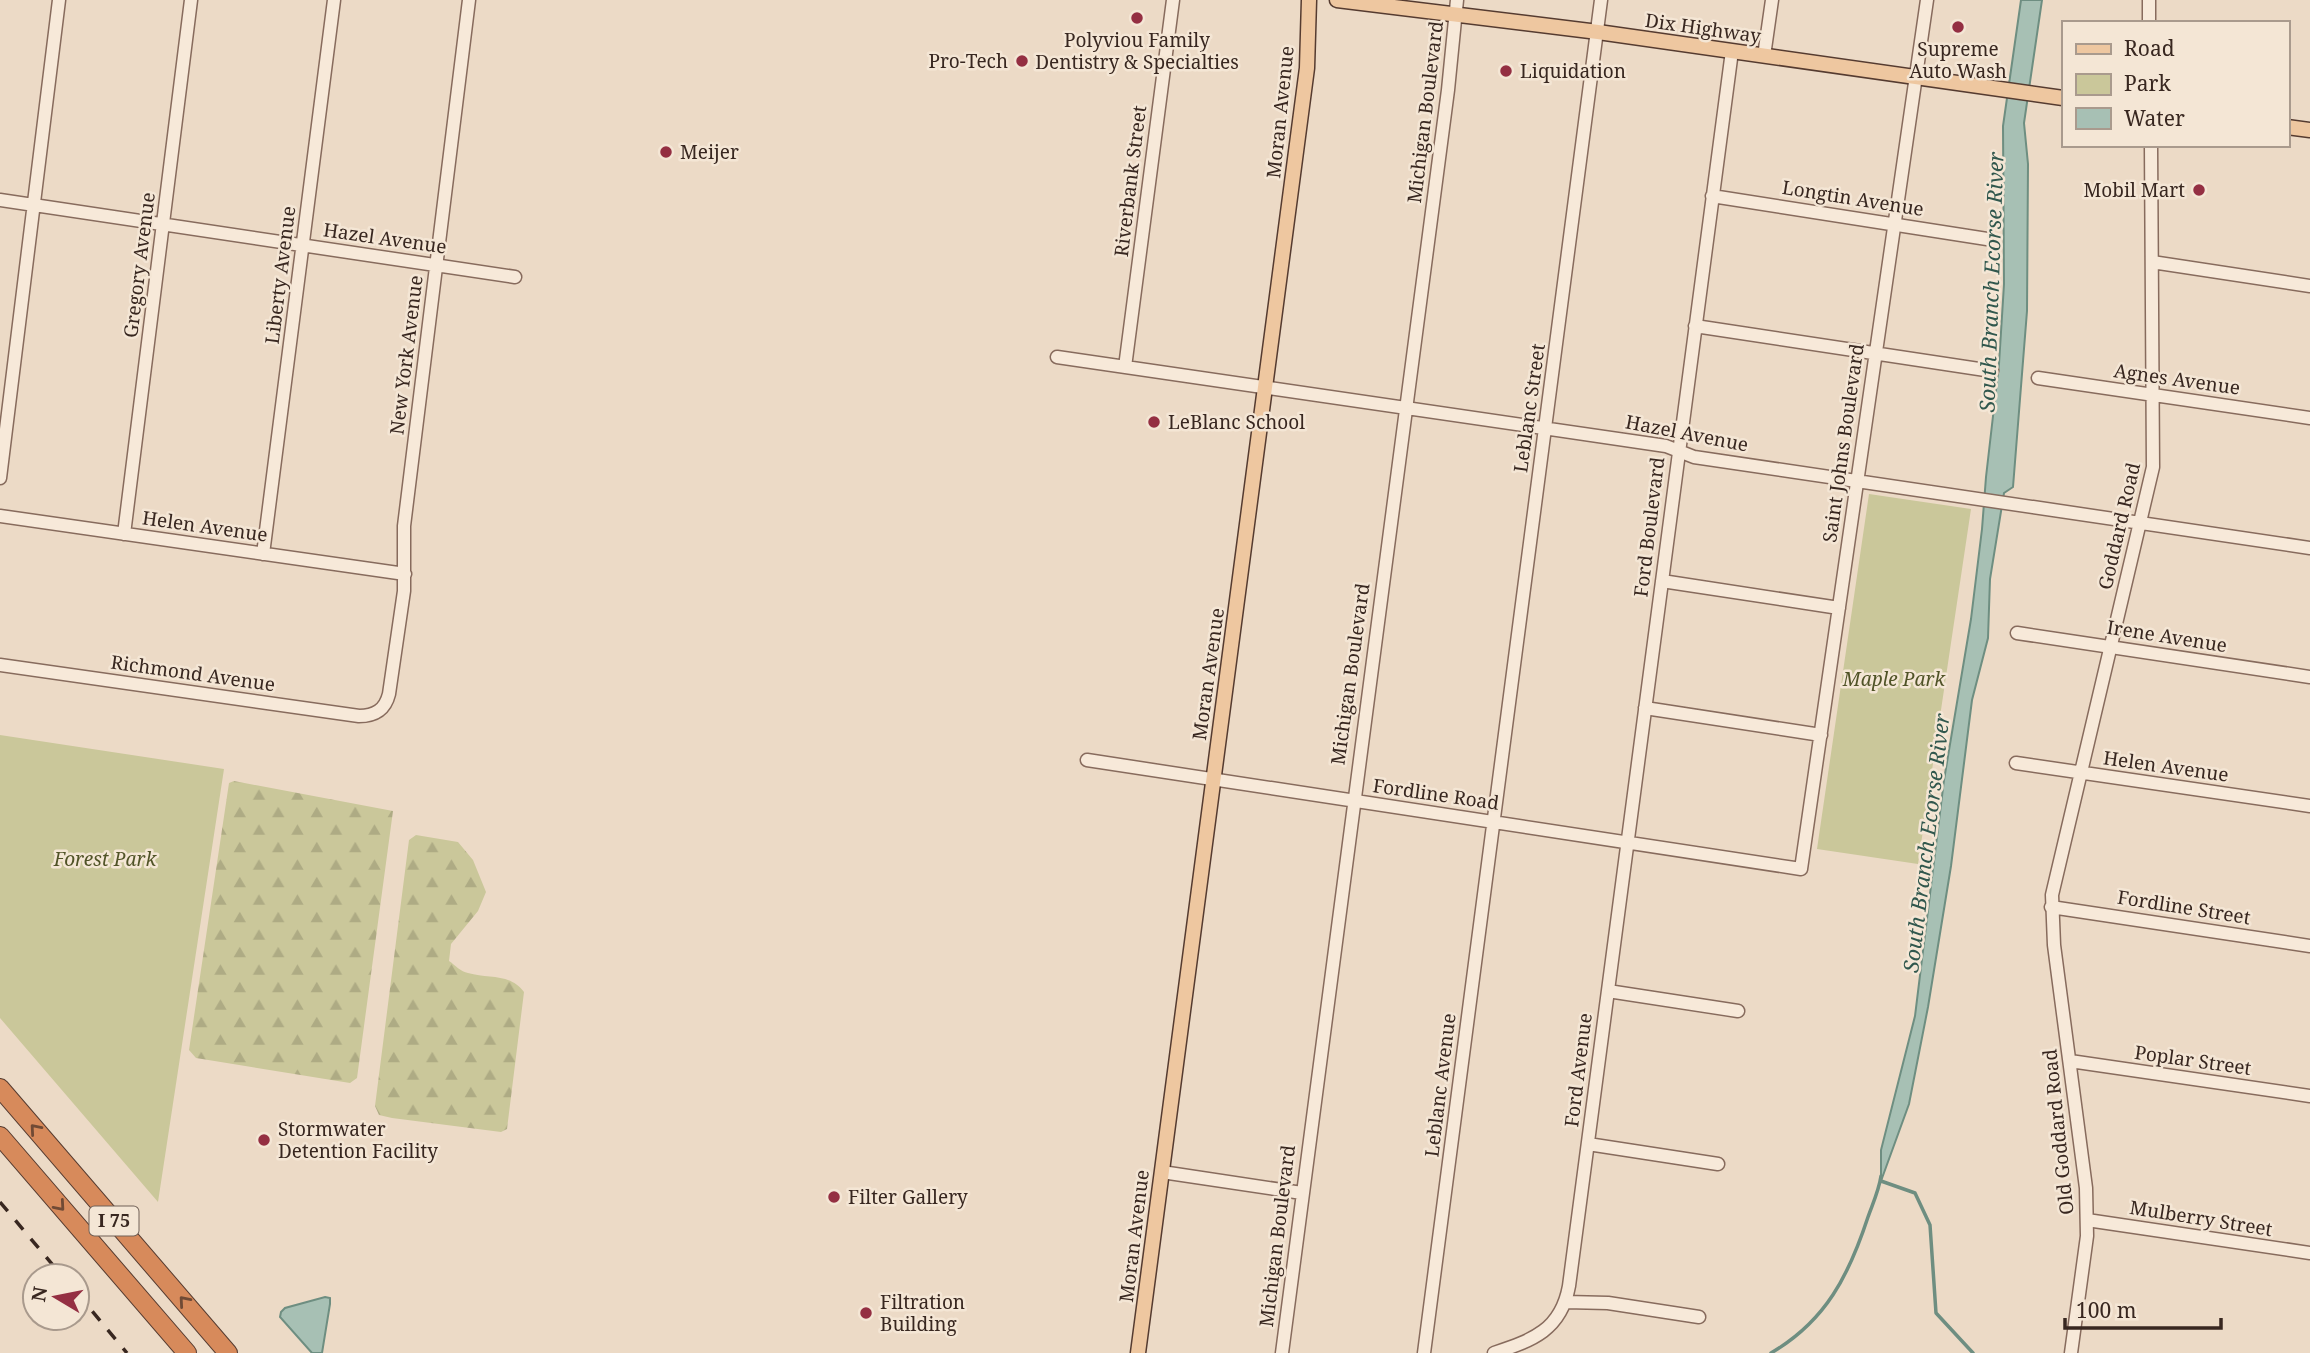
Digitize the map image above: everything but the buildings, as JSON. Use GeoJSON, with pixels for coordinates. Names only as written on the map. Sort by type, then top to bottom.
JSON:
{"type":"FeatureCollection","features":[{"type":"Feature","properties":{"kind":"highway","name":"I 75"},"geometry":{"type":"LineString","coordinates":[[0,1088],[228,1353]]}},
{"type":"Feature","properties":{"kind":"highway","name":"I 75"},"geometry":{"type":"LineString","coordinates":[[0,1136],[187,1353]]}},
{"type":"Feature","properties":{"kind":"main road","name":"Moran Avenue"},"geometry":{"type":"LineString","coordinates":[[1138,1353],[1307,62],[1309,0]]}},
{"type":"Feature","properties":{"kind":"main road","name":"Dix Highway"},"geometry":{"type":"LineString","coordinates":[[1337,0],[1457,7],[1598,32],[2062,98]]}},
{"type":"Feature","properties":{"kind":"main road"},"geometry":{"type":"LineString","coordinates":[[2289,127],[2310,130]]}},
{"type":"Feature","properties":{"kind":"street"},"geometry":{"type":"LineString","coordinates":[[0,478],[59,0]]}},
{"type":"Feature","properties":{"kind":"street","name":"Gregory Avenue"},"geometry":{"type":"LineString","coordinates":[[124,534],[191,0]]}},
{"type":"Feature","properties":{"kind":"street","name":"Liberty Avenue"},"geometry":{"type":"LineString","coordinates":[[263,554],[334,0]]}},
{"type":"Feature","properties":{"kind":"street","name":"New York Avenue"},"geometry":{"type":"LineString","coordinates":[[379,712],[385,705],[388,694],[405,574],[404,526],[469,0]]}},
{"type":"Feature","properties":{"kind":"street","name":"Riverbank Street"},"geometry":{"type":"LineString","coordinates":[[1125,367],[1173,0]]}},
{"type":"Feature","properties":{"kind":"street","name":"Leblanc Street"},"geometry":{"type":"LineString","coordinates":[[1493,822],[1601,0]]}},
{"type":"Feature","properties":{"kind":"street"},"geometry":{"type":"LineString","coordinates":[[1764,56],[1772,0]]}},
{"type":"Feature","properties":{"kind":"street","name":"Saint Johns Boulevard"},"geometry":{"type":"LineString","coordinates":[[1778,867],[1801,869],[1927,0]]}},
{"type":"Feature","properties":{"kind":"street"},"geometry":{"type":"LineString","coordinates":[[2149,0],[2149,21]]}},
{"type":"Feature","properties":{"kind":"street","name":"Michigan Boulevard"},"geometry":{"type":"LineString","coordinates":[[1282,1353],[1457,7]]}},
{"type":"Feature","properties":{"kind":"street","name":"Ford Boulevard"},"geometry":{"type":"LineString","coordinates":[[1626,842],[1732,51]]}},
{"type":"Feature","properties":{"kind":"street","name":"Goddard Road"},"geometry":{"type":"LineString","coordinates":[[2051,907],[2153,467],[2151,147]]}},
{"type":"Feature","properties":{"kind":"street","name":"Longtin Avenue"},"geometry":{"type":"LineString","coordinates":[[1712,196],[1987,239]]}},
{"type":"Feature","properties":{"kind":"street","name":"Hazel Avenue"},"geometry":{"type":"LineString","coordinates":[[0,200],[515,277]]}},
{"type":"Feature","properties":{"kind":"street"},"geometry":{"type":"LineString","coordinates":[[2152,262],[2310,286]]}},
{"type":"Feature","properties":{"kind":"street"},"geometry":{"type":"LineString","coordinates":[[1695,326],[1992,371]]}},
{"type":"Feature","properties":{"kind":"street","name":"Hazel Avenue"},"geometry":{"type":"LineString","coordinates":[[1057,357],[1666,446],[1694,457],[2310,548]]}},
{"type":"Feature","properties":{"kind":"street","name":"Agnes Avenue"},"geometry":{"type":"LineString","coordinates":[[2038,378],[2310,418]]}},
{"type":"Feature","properties":{"kind":"street","name":"Helen Avenue"},"geometry":{"type":"LineString","coordinates":[[0,516],[405,574]]}},
{"type":"Feature","properties":{"kind":"street"},"geometry":{"type":"LineString","coordinates":[[1662,581],[1839,608]]}},
{"type":"Feature","properties":{"kind":"street","name":"Irene Avenue"},"geometry":{"type":"LineString","coordinates":[[2018,633],[2310,677]]}},
{"type":"Feature","properties":{"kind":"street","name":"Richmond Avenue"},"geometry":{"type":"LineString","coordinates":[[0,665],[359,716],[379,712]]}},
{"type":"Feature","properties":{"kind":"street"},"geometry":{"type":"LineString","coordinates":[[1645,708],[1821,735]]}},
{"type":"Feature","properties":{"kind":"street","name":"Fordline Road"},"geometry":{"type":"LineString","coordinates":[[1087,760],[1778,867]]}},
{"type":"Feature","properties":{"kind":"street","name":"Helen Avenue"},"geometry":{"type":"LineString","coordinates":[[2016,763],[2310,806]]}},
{"type":"Feature","properties":{"kind":"street","name":"Leblanc Avenue"},"geometry":{"type":"LineString","coordinates":[[1424,1353],[1493,822]]}},
{"type":"Feature","properties":{"kind":"street","name":"Ford Avenue"},"geometry":{"type":"LineString","coordinates":[[1566,1302],[1626,842]]}},
{"type":"Feature","properties":{"kind":"street","name":"Fordline Street"},"geometry":{"type":"LineString","coordinates":[[2051,907],[2310,946]]}},
{"type":"Feature","properties":{"kind":"street","name":"Old Goddard Road"},"geometry":{"type":"LineString","coordinates":[[2051,907],[2086,1188],[2087,1220],[2071,1353]]}},
{"type":"Feature","properties":{"kind":"street"},"geometry":{"type":"LineString","coordinates":[[1608,991],[1738,1011]]}},
{"type":"Feature","properties":{"kind":"street","name":"Poplar Street"},"geometry":{"type":"LineString","coordinates":[[2070,1062],[2310,1096]]}},
{"type":"Feature","properties":{"kind":"street"},"geometry":{"type":"LineString","coordinates":[[1588,1144],[1718,1164]]}},
{"type":"Feature","properties":{"kind":"street"},"geometry":{"type":"LineString","coordinates":[[1162,1172],[1302,1193]]}},
{"type":"Feature","properties":{"kind":"street","name":"Mulberry Street"},"geometry":{"type":"LineString","coordinates":[[2087,1220],[2310,1253]]}},
{"type":"Feature","properties":{"kind":"street"},"geometry":{"type":"LineString","coordinates":[[1494,1353],[1523,1344],[1542,1333],[1559,1315],[1566,1302],[1608,1303],[1699,1317]]}},
{"type":"Feature","properties":{"kind":"green space","name":"Maple Park"},"geometry":{"type":"Polygon","coordinates":[[[1869,494],[1971,509],[1918,864],[1817,849],[1869,494]]]}},
{"type":"Feature","properties":{"kind":"green space","name":"Forest Park"},"geometry":{"type":"Polygon","coordinates":[[[0,735],[224,769],[158,1202],[0,1018],[0,735]]]}},
{"type":"Feature","properties":{"kind":"green space"},"geometry":{"type":"Polygon","coordinates":[[[234,781],[393,811],[357,1078],[350,1083],[196,1058],[189,1050],[229,783],[234,781]]]}},
{"type":"Feature","properties":{"kind":"green space"},"geometry":{"type":"Polygon","coordinates":[[[416,835],[458,842],[473,860],[486,892],[478,911],[451,944],[449,961],[465,972],[506,979],[524,992],[507,1129],[501,1132],[392,1118],[379,1115],[375,1106],[409,840],[416,835]]]}},
{"type":"Feature","properties":{"kind":"water"},"geometry":{"type":"Polygon","coordinates":[[[2021,0],[2042,0],[2024,123],[2028,164],[2027,311],[2013,487],[2004,493],[1990,579],[1988,638],[1972,700],[1951,866],[1928,1007],[1909,1104],[1881,1181],[1881,1150],[1915,1016],[1944,780],[1971,619],[1982,529],[1999,364],[2004,284],[2003,126],[2021,0]]]}},
{"type":"Feature","properties":{"kind":"water"},"geometry":{"type":"Polygon","coordinates":[[[330,1298],[330,1304],[322,1353],[312,1353],[280,1317],[281,1312],[285,1308],[330,1298]]]}},
{"type":"Feature","properties":{"kind":"waterway"},"geometry":{"type":"LineString","coordinates":[[1771,1353],[1807,1326],[1833,1295],[1853,1258],[1881,1176]]}},
{"type":"Feature","properties":{"kind":"waterway","name":"South Branch Ecorse River"},"geometry":{"type":"LineString","coordinates":[[1881,1181],[1915,1193],[1930,1225],[1936,1313],[1973,1353]]}},
{"type":"Feature","properties":{"kind":"railway"},"geometry":{"type":"LineString","coordinates":[[0,1202],[50,1262]]}},
{"type":"Feature","properties":{"kind":"railway"},"geometry":{"type":"LineString","coordinates":[[91,1310],[127,1353]]}},
{"type":"Feature","properties":{"kind":"place","name":"Polyviou Family Dentistry & Specialties"},"geometry":{"type":"Point","coordinates":[1137,18]}},
{"type":"Feature","properties":{"kind":"place","name":"Supreme Auto Wash"},"geometry":{"type":"Point","coordinates":[1958,27]}},
{"type":"Feature","properties":{"kind":"place","name":"Pro-Tech"},"geometry":{"type":"Point","coordinates":[1022,61]}},
{"type":"Feature","properties":{"kind":"place","name":"Liquidation"},"geometry":{"type":"Point","coordinates":[1506,71]}},
{"type":"Feature","properties":{"kind":"place","name":"Meijer"},"geometry":{"type":"Point","coordinates":[666,152]}},
{"type":"Feature","properties":{"kind":"place","name":"Mobil Mart"},"geometry":{"type":"Point","coordinates":[2199,190]}},
{"type":"Feature","properties":{"kind":"place","name":"LeBlanc School"},"geometry":{"type":"Point","coordinates":[1154,422]}},
{"type":"Feature","properties":{"kind":"place","name":"Stormwater Detention Facility"},"geometry":{"type":"Point","coordinates":[264,1140]}},
{"type":"Feature","properties":{"kind":"place","name":"Filter Gallery"},"geometry":{"type":"Point","coordinates":[834,1197]}},
{"type":"Feature","properties":{"kind":"place","name":"Filtration Building"},"geometry":{"type":"Point","coordinates":[866,1313]}}]}
